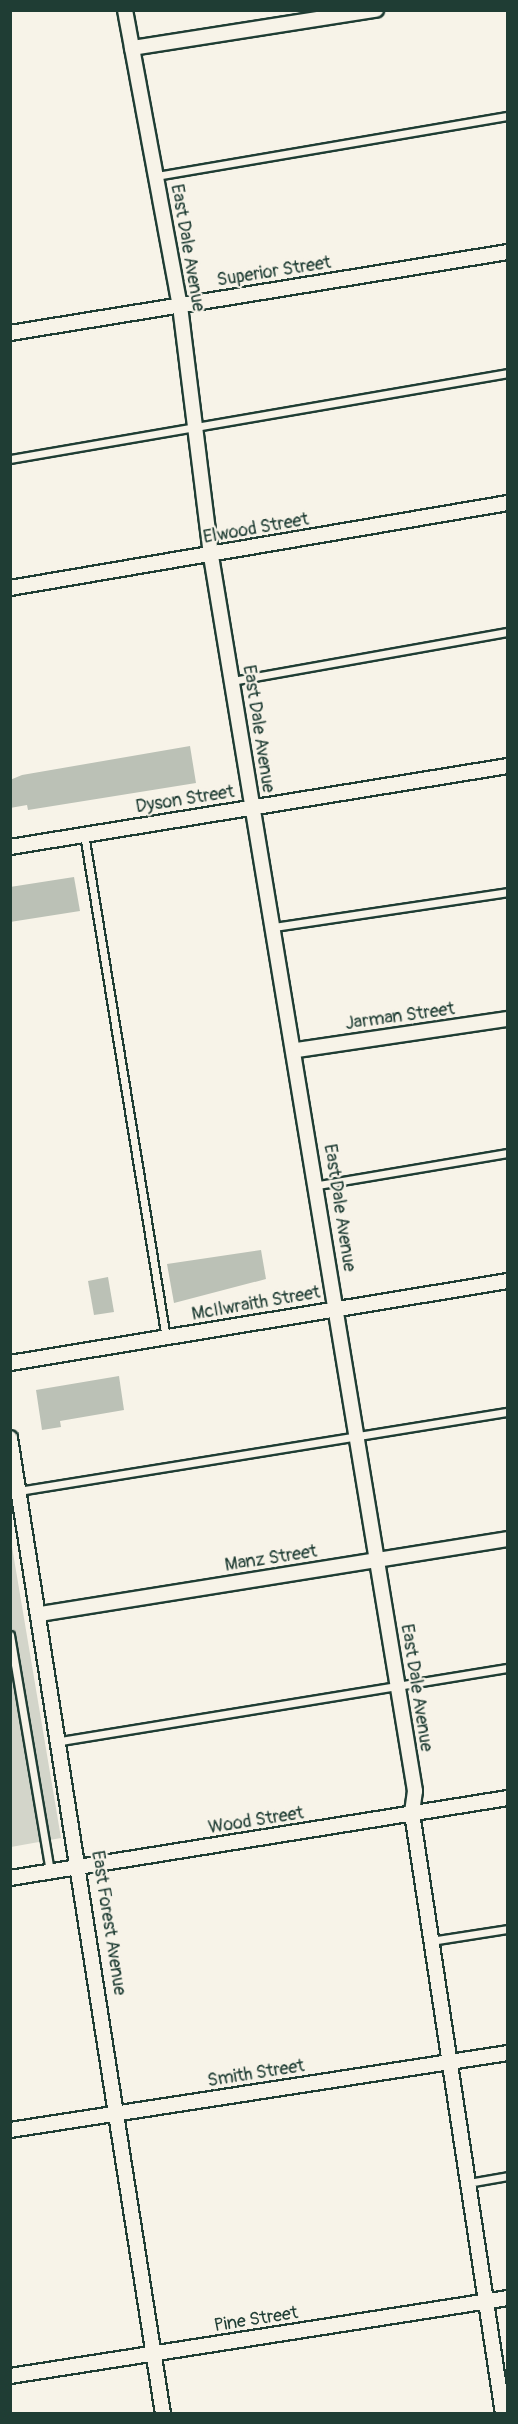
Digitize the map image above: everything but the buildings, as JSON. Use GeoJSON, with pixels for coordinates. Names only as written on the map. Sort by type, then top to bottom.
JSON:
{"type":"FeatureCollection","features":[{"type":"Feature","properties":{"kind":"street","name":"East Dale Avenue"},"geometry":{"type":"LineString","coordinates":[[125,10],[180,306],[211,556],[252,808],[297,1050],[376,1559],[415,1791],[412,1813],[503,2414]]}},
{"type":"Feature","properties":{"kind":"street"},"geometry":{"type":"LineString","coordinates":[[132,48],[376,10]]}},
{"type":"Feature","properties":{"kind":"street","name":"Superior Street"},"geometry":{"type":"LineString","coordinates":[[10,333],[507,252]]}},
{"type":"Feature","properties":{"kind":"street","name":"Elwood Street"},"geometry":{"type":"LineString","coordinates":[[10,588],[211,556],[507,503]]}},
{"type":"Feature","properties":{"kind":"street","name":"Dyson Street"},"geometry":{"type":"LineString","coordinates":[[10,847],[507,766]]}},
{"type":"Feature","properties":{"kind":"street","name":"Jarman Street"},"geometry":{"type":"LineString","coordinates":[[297,1050],[507,1019]]}},
{"type":"Feature","properties":{"kind":"street","name":"McIlwraith Street"},"geometry":{"type":"LineString","coordinates":[[10,1363],[507,1281]]}},
{"type":"Feature","properties":{"kind":"street","name":"East Forest Avenue"},"geometry":{"type":"LineString","coordinates":[[10,1438],[81,1868],[163,2414]]}},
{"type":"Feature","properties":{"kind":"street","name":"Manz Street"},"geometry":{"type":"LineString","coordinates":[[39,1614],[507,1539]]}},
{"type":"Feature","properties":{"kind":"street","name":"Wood Street"},"geometry":{"type":"LineString","coordinates":[[10,1878],[507,1798]]}},
{"type":"Feature","properties":{"kind":"street","name":"Smith Street"},"geometry":{"type":"LineString","coordinates":[[10,2130],[507,2052]]}},
{"type":"Feature","properties":{"kind":"street","name":"Pine Street"},"geometry":{"type":"LineString","coordinates":[[10,2376],[507,2298]]}},
{"type":"Feature","properties":{"kind":"lane"},"geometry":{"type":"LineString","coordinates":[[156,176],[507,116]]}},
{"type":"Feature","properties":{"kind":"lane"},"geometry":{"type":"LineString","coordinates":[[10,459],[507,373]]}},
{"type":"Feature","properties":{"kind":"lane"},"geometry":{"type":"LineString","coordinates":[[232,681],[507,632]]}},
{"type":"Feature","properties":{"kind":"lane"},"geometry":{"type":"LineString","coordinates":[[84,834],[166,1338]]}},
{"type":"Feature","properties":{"kind":"lane"},"geometry":{"type":"LineString","coordinates":[[274,927],[507,892]]}},
{"type":"Feature","properties":{"kind":"lane"},"geometry":{"type":"LineString","coordinates":[[318,1185],[507,1153]]}},
{"type":"Feature","properties":{"kind":"lane"},"geometry":{"type":"LineString","coordinates":[[19,1491],[507,1412]]}},
{"type":"Feature","properties":{"kind":"lane"},"geometry":{"type":"LineString","coordinates":[[10,1635],[50,1872]]}},
{"type":"Feature","properties":{"kind":"lane"},"geometry":{"type":"LineString","coordinates":[[61,1741],[507,1668]]}},
{"type":"Feature","properties":{"kind":"lane"},"geometry":{"type":"LineString","coordinates":[[431,1941],[507,1929]]}},
{"type":"Feature","properties":{"kind":"lane"},"geometry":{"type":"LineString","coordinates":[[468,2182],[507,2176]]}},
{"type":"Feature","properties":{"kind":"shaded area"},"geometry":{"type":"Polygon","coordinates":[[[10,1535],[61,1838],[11,1847],[10,1847],[10,1535]]]}}]}
